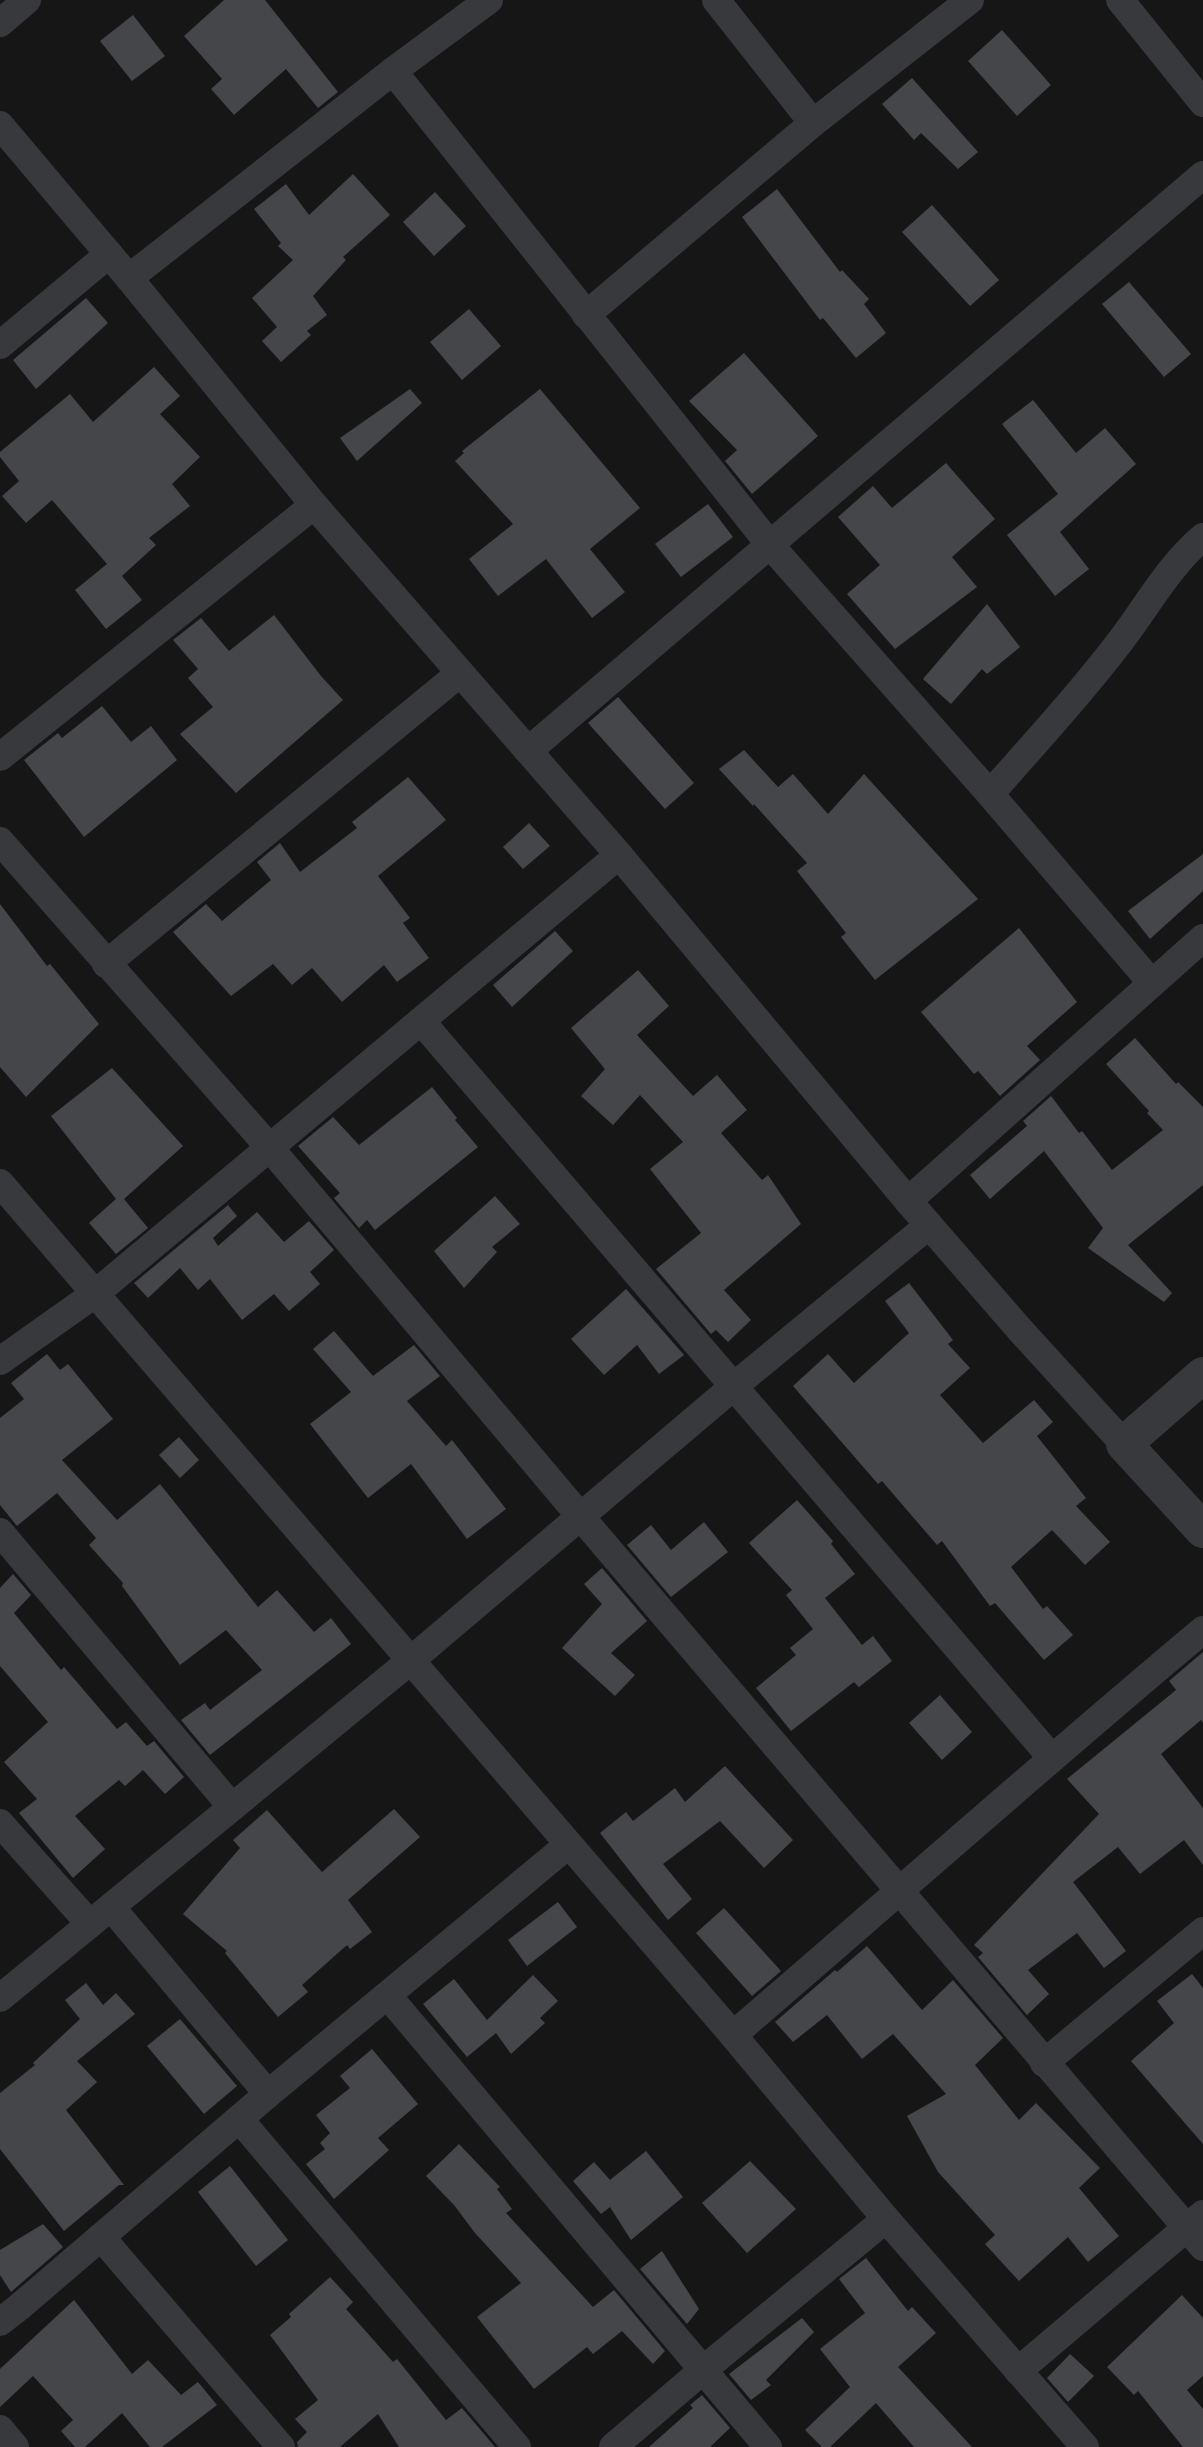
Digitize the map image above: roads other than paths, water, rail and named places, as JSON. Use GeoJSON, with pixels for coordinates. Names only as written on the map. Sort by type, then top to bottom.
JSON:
{"type":"FeatureCollection","features":[{"type":"Feature","properties":{"kind":"street"},"geometry":{"type":"LineString","coordinates":[[0,23],[27,0]]}},
{"type":"Feature","properties":{"kind":"street"},"geometry":{"type":"LineString","coordinates":[[129,278],[393,71],[489,0]]}},
{"type":"Feature","properties":{"kind":"street"},"geometry":{"type":"LineString","coordinates":[[716,0],[813,123]]}},
{"type":"Feature","properties":{"kind":"street"},"geometry":{"type":"LineString","coordinates":[[586,315],[813,123],[970,0]]}},
{"type":"Feature","properties":{"kind":"street"},"geometry":{"type":"LineString","coordinates":[[1120,0],[1203,103]]}},
{"type":"Feature","properties":{"kind":"street"},"geometry":{"type":"LineString","coordinates":[[393,71],[771,546],[1151,982]]}},
{"type":"Feature","properties":{"kind":"street"},"geometry":{"type":"LineString","coordinates":[[0,125],[314,505],[619,855],[908,1201],[1021,1331],[1203,1530]]}},
{"type":"Feature","properties":{"kind":"street"},"geometry":{"type":"LineString","coordinates":[[528,751],[1203,175]]}},
{"type":"Feature","properties":{"kind":"street"},"geometry":{"type":"LineString","coordinates":[[0,345],[109,254]]}},
{"type":"Feature","properties":{"kind":"street"},"geometry":{"type":"LineString","coordinates":[[0,757],[314,505]]}},
{"type":"Feature","properties":{"kind":"street"},"geometry":{"type":"LineString","coordinates":[[990,794],[1200,547]]}},
{"type":"Feature","properties":{"kind":"street"},"geometry":{"type":"LineString","coordinates":[[106,964],[459,674]]}},
{"type":"Feature","properties":{"kind":"street"},"geometry":{"type":"LineString","coordinates":[[0,841],[270,1148],[1044,2063],[1198,2230],[1018,2371]]}},
{"type":"Feature","properties":{"kind":"street"},"geometry":{"type":"LineString","coordinates":[[0,1361],[96,1293],[619,855]]}},
{"type":"Feature","properties":{"kind":"street"},"geometry":{"type":"LineString","coordinates":[[908,1201],[1203,938]]}},
{"type":"Feature","properties":{"kind":"street"},"geometry":{"type":"LineString","coordinates":[[421,1021],[1051,1757]]}},
{"type":"Feature","properties":{"kind":"street"},"geometry":{"type":"LineString","coordinates":[[0,1183],[733,2035],[886,2219],[1085,2447]]}},
{"type":"Feature","properties":{"kind":"street"},"geometry":{"type":"LineString","coordinates":[[0,1998],[410,1661],[929,1225]]}},
{"type":"Feature","properties":{"kind":"street"},"geometry":{"type":"LineString","coordinates":[[1124,1444],[1203,1375]]}},
{"type":"Feature","properties":{"kind":"street"},"geometry":{"type":"LineString","coordinates":[[0,1532],[232,1807]]}},
{"type":"Feature","properties":{"kind":"street"},"geometry":{"type":"LineString","coordinates":[[733,2035],[1051,1757],[1203,1630]]}},
{"type":"Feature","properties":{"kind":"street"},"geometry":{"type":"LineString","coordinates":[[0,1823],[100,1915],[268,2094]]}},
{"type":"Feature","properties":{"kind":"street"},"geometry":{"type":"LineString","coordinates":[[0,2322],[568,1845]]}},
{"type":"Feature","properties":{"kind":"street"},"geometry":{"type":"LineString","coordinates":[[1044,2063],[1203,1931]]}},
{"type":"Feature","properties":{"kind":"street"},"geometry":{"type":"LineString","coordinates":[[388,1996],[768,2447]]}},
{"type":"Feature","properties":{"kind":"street"},"geometry":{"type":"LineString","coordinates":[[240,2120],[517,2447]]}},
{"type":"Feature","properties":{"kind":"street"},"geometry":{"type":"LineString","coordinates":[[613,2447],[886,2219]]}},
{"type":"Feature","properties":{"kind":"street"},"geometry":{"type":"LineString","coordinates":[[101,2237],[281,2447]]}},
{"type":"Feature","properties":{"kind":"street"},"geometry":{"type":"LineString","coordinates":[[0,2429],[15,2447]]}}]}
